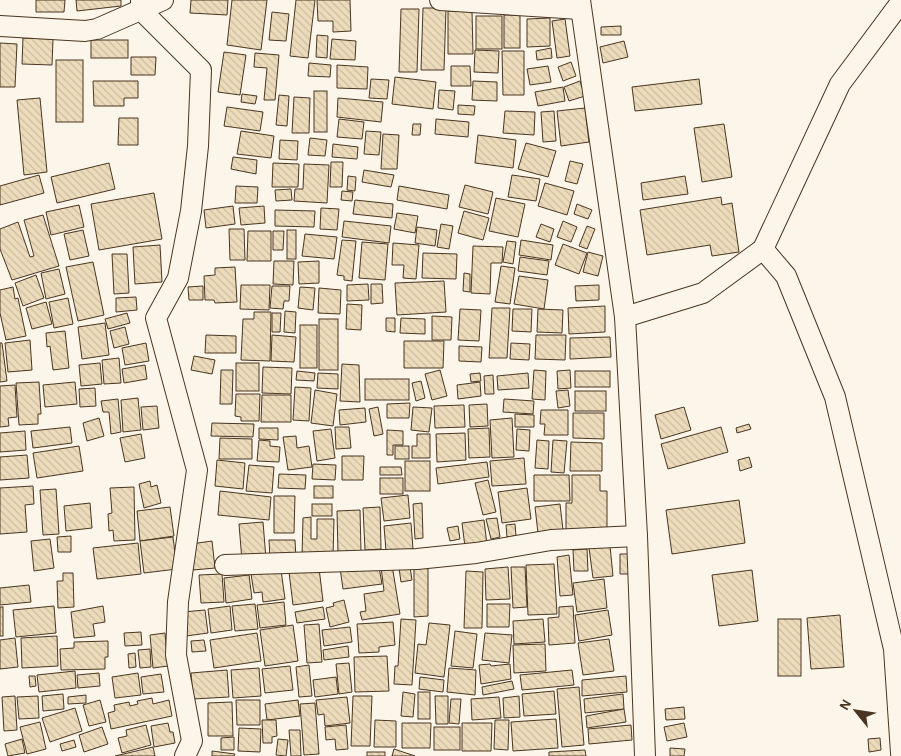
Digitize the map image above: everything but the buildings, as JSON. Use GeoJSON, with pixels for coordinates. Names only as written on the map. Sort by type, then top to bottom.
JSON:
{"type":"FeatureCollection","features":[{"type":"Feature","properties":{"kind":"street"},"geometry":{"type":"LineString","coordinates":[[0,26],[85,32],[97,29],[141,5],[164,0]]}},
{"type":"Feature","properties":{"kind":"street"},"geometry":{"type":"LineString","coordinates":[[440,0],[580,5],[625,317],[637,536],[645,756]]}},
{"type":"Feature","properties":{"kind":"street"},"geometry":{"type":"LineString","coordinates":[[625,317],[703,293],[763,249],[840,84],[901,2]]}},
{"type":"Feature","properties":{"kind":"street"},"geometry":{"type":"LineString","coordinates":[[141,5],[201,70],[198,146],[192,211],[178,278],[156,318],[197,470],[178,602],[176,655],[192,741],[185,756]]}},
{"type":"Feature","properties":{"kind":"street"},"geometry":{"type":"LineString","coordinates":[[763,249],[786,276],[835,397],[894,649],[901,753]]}},
{"type":"Feature","properties":{"kind":"street"},"geometry":{"type":"LineString","coordinates":[[225,565],[418,559],[476,553],[551,540],[637,536]]}}]}
